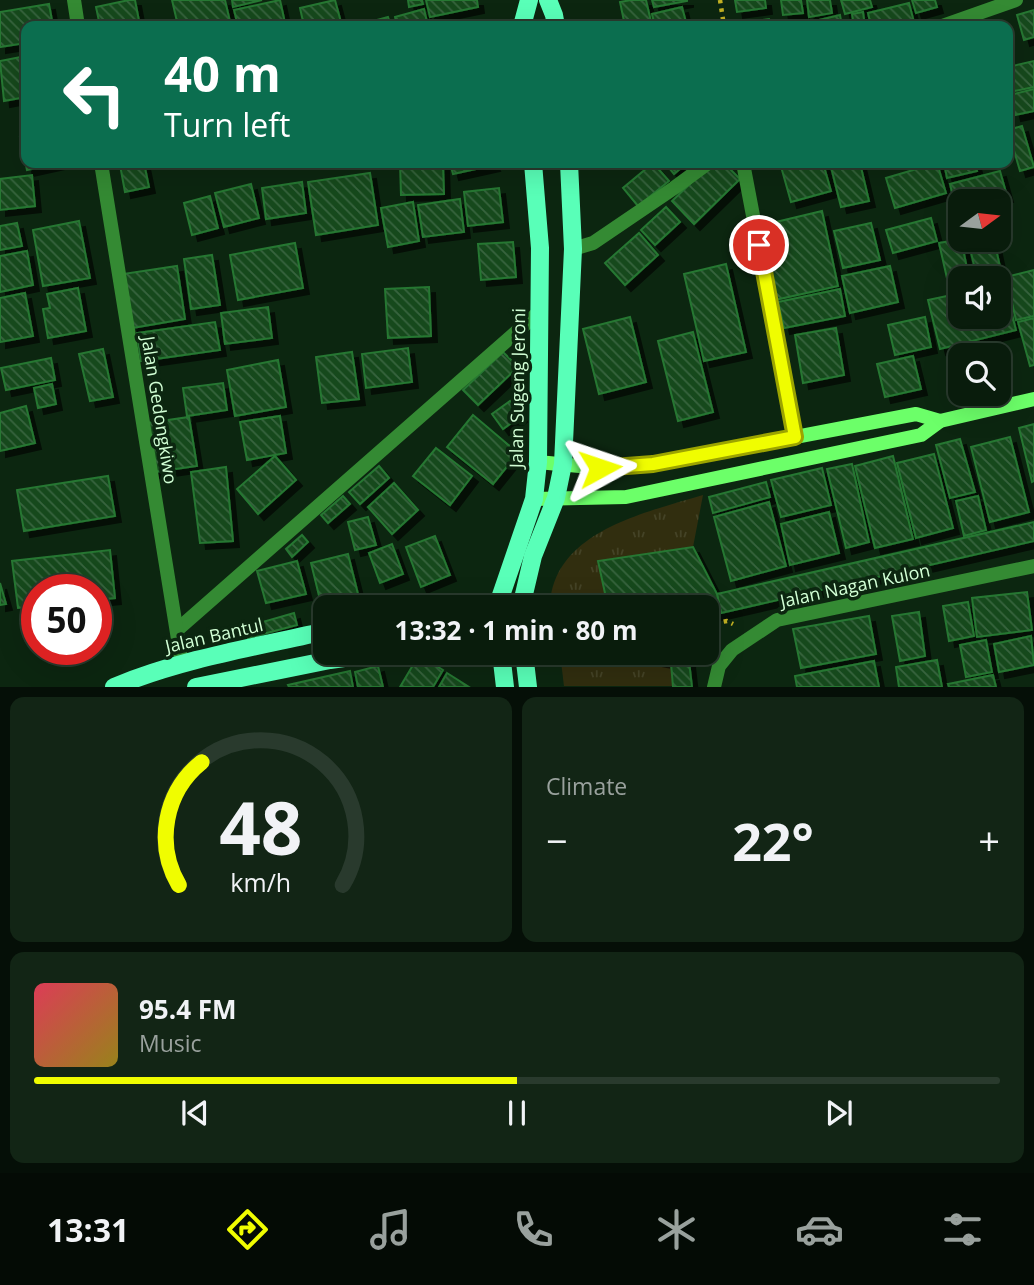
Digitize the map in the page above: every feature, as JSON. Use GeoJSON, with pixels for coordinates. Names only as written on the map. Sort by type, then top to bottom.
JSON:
{"type":"FeatureCollection","features":[{"type":"Feature","properties":{"kind":"main road"},"geometry":{"type":"LineString","coordinates":[[523,21],[529,0]]}},
{"type":"Feature","properties":{"kind":"main road"},"geometry":{"type":"LineString","coordinates":[[548,0],[555,21]]}},
{"type":"Feature","properties":{"kind":"main road","name":"Jalan Sugeng Jeroni"},"geometry":{"type":"LineString","coordinates":[[498,595],[534,499],[538,462],[540,248],[533,168]]}},
{"type":"Feature","properties":{"kind":"main road"},"geometry":{"type":"LineString","coordinates":[[523,595],[533,556],[556,498],[563,464],[572,249],[569,168]]}},
{"type":"Feature","properties":{"kind":"main road"},"geometry":{"type":"LineString","coordinates":[[534,499],[626,497],[921,435],[940,421],[1034,399]]}},
{"type":"Feature","properties":{"kind":"main road"},"geometry":{"type":"LineString","coordinates":[[538,462],[600,468],[653,464],[916,414],[940,421]]}},
{"type":"Feature","properties":{"kind":"main road","name":"Jalan Bantul"},"geometry":{"type":"LineString","coordinates":[[114,687],[145,674],[182,664],[313,634]]}},
{"type":"Feature","properties":{"kind":"main road"},"geometry":{"type":"LineString","coordinates":[[196,687],[313,663]]}},
{"type":"Feature","properties":{"kind":"main road"},"geometry":{"type":"LineString","coordinates":[[502,665],[505,687]]}},
{"type":"Feature","properties":{"kind":"main road"},"geometry":{"type":"LineString","coordinates":[[525,665],[528,687]]}},
{"type":"Feature","properties":{"kind":"street"},"geometry":{"type":"LineString","coordinates":[[74,0],[77,21]]}},
{"type":"Feature","properties":{"kind":"street"},"geometry":{"type":"LineString","coordinates":[[956,21],[1016,0]]}},
{"type":"Feature","properties":{"kind":"street","name":"Jalan Gedongkiwo"},"geometry":{"type":"LineString","coordinates":[[101,168],[182,664]]}},
{"type":"Feature","properties":{"kind":"street"},"geometry":{"type":"LineString","coordinates":[[572,249],[593,243],[701,168]]}},
{"type":"Feature","properties":{"kind":"street"},"geometry":{"type":"LineString","coordinates":[[744,168],[795,437]]}},
{"type":"Feature","properties":{"kind":"street"},"geometry":{"type":"LineString","coordinates":[[177,630],[538,313]]}},
{"type":"Feature","properties":{"kind":"street","name":"Jalan Nagan Kulon"},"geometry":{"type":"LineString","coordinates":[[714,687],[719,666],[732,650],[777,620],[1034,566]]}},
{"type":"Feature","properties":{"kind":"path"},"geometry":{"type":"LineString","coordinates":[[720,0],[723,21]]}},
{"type":"Feature","properties":{"kind":"path"},"geometry":{"type":"LineString","coordinates":[[719,623],[727,621]]}},
{"type":"Feature","properties":{"kind":"green space"},"geometry":{"type":"Polygon","coordinates":[[[703,495],[693,547],[598,561],[605,595],[552,595],[555,581],[566,560],[584,543],[605,530],[654,510],[703,495]]]}},
{"type":"Feature","properties":{"kind":"green space"},"geometry":{"type":"Polygon","coordinates":[[[561,665],[671,665],[673,686],[564,686],[561,665]]]}},
{"type":"Feature","properties":{"kind":"building"},"geometry":{"type":"Polygon","coordinates":[[[135,0],[139,21],[99,21],[96,7],[135,0]]]}},
{"type":"Feature","properties":{"kind":"building"},"geometry":{"type":"Polygon","coordinates":[[[172,0],[225,0],[230,21],[177,21],[172,0]]]}},
{"type":"Feature","properties":{"kind":"building"},"geometry":{"type":"Polygon","coordinates":[[[232,0],[262,0],[233,7],[232,0]]]}},
{"type":"Feature","properties":{"kind":"building"},"geometry":{"type":"Polygon","coordinates":[[[280,0],[285,21],[237,21],[234,10],[280,0]]]}},
{"type":"Feature","properties":{"kind":"building"},"geometry":{"type":"Polygon","coordinates":[[[335,0],[341,21],[303,21],[300,8],[335,0]]]}},
{"type":"Feature","properties":{"kind":"building"},"geometry":{"type":"Polygon","coordinates":[[[408,0],[422,0],[423,4],[409,7],[408,0]]]}},
{"type":"Feature","properties":{"kind":"building"},"geometry":{"type":"Polygon","coordinates":[[[426,0],[477,0],[478,7],[430,17],[426,0]]]}},
{"type":"Feature","properties":{"kind":"building"},"geometry":{"type":"Polygon","coordinates":[[[646,0],[651,21],[624,21],[620,2],[646,0]]]}},
{"type":"Feature","properties":{"kind":"building"},"geometry":{"type":"Polygon","coordinates":[[[652,0],[687,0],[687,1],[654,7],[652,0]]]}},
{"type":"Feature","properties":{"kind":"building"},"geometry":{"type":"Polygon","coordinates":[[[735,0],[765,0],[766,8],[737,12],[735,0]]]}},
{"type":"Feature","properties":{"kind":"building"},"geometry":{"type":"Polygon","coordinates":[[[781,0],[801,0],[803,13],[783,15],[781,0]]]}},
{"type":"Feature","properties":{"kind":"building"},"geometry":{"type":"Polygon","coordinates":[[[807,0],[830,0],[832,13],[809,17],[807,0]]]}},
{"type":"Feature","properties":{"kind":"building"},"geometry":{"type":"Polygon","coordinates":[[[841,0],[870,0],[872,7],[845,14],[841,0]]]}},
{"type":"Feature","properties":{"kind":"building"},"geometry":{"type":"Polygon","coordinates":[[[912,0],[935,0],[937,7],[916,13],[912,0]]]}},
{"type":"Feature","properties":{"kind":"building"},"geometry":{"type":"Polygon","coordinates":[[[909,3],[914,21],[870,21],[868,13],[909,3]]]}},
{"type":"Feature","properties":{"kind":"building"},"geometry":{"type":"Polygon","coordinates":[[[49,4],[52,21],[21,21],[21,44],[0,47],[0,12],[49,4]]]}},
{"type":"Feature","properties":{"kind":"building"},"geometry":{"type":"Polygon","coordinates":[[[682,7],[686,21],[654,21],[652,14],[682,7]]]}},
{"type":"Feature","properties":{"kind":"building"},"geometry":{"type":"Polygon","coordinates":[[[424,9],[427,21],[396,21],[395,17],[424,9]]]}},
{"type":"Feature","properties":{"kind":"building"},"geometry":{"type":"Polygon","coordinates":[[[1034,10],[1034,37],[1024,40],[1017,15],[1034,10]]]}},
{"type":"Feature","properties":{"kind":"building"},"geometry":{"type":"Polygon","coordinates":[[[863,12],[864,21],[853,21],[852,14],[863,12]]]}},
{"type":"Feature","properties":{"kind":"building"},"geometry":{"type":"Polygon","coordinates":[[[840,15],[841,21],[819,21],[840,15]]]}},
{"type":"Feature","properties":{"kind":"building"},"geometry":{"type":"Polygon","coordinates":[[[388,17],[389,21],[373,21],[388,17]]]}},
{"type":"Feature","properties":{"kind":"building"},"geometry":{"type":"Polygon","coordinates":[[[21,57],[21,98],[4,101],[0,61],[21,57]]]}},
{"type":"Feature","properties":{"kind":"building"},"geometry":{"type":"Polygon","coordinates":[[[1034,61],[1034,87],[1013,91],[1013,66],[1034,61]]]}},
{"type":"Feature","properties":{"kind":"building"},"geometry":{"type":"Polygon","coordinates":[[[1034,89],[1034,111],[1015,115],[1013,94],[1034,89]]]}},
{"type":"Feature","properties":{"kind":"building"},"geometry":{"type":"Polygon","coordinates":[[[1022,126],[1034,167],[1020,171],[1013,147],[1013,129],[1022,126]]]}},
{"type":"Feature","properties":{"kind":"building"},"geometry":{"type":"Polygon","coordinates":[[[121,168],[145,168],[149,187],[125,192],[121,168]]]}},
{"type":"Feature","properties":{"kind":"building"},"geometry":{"type":"Polygon","coordinates":[[[400,168],[443,168],[444,194],[401,195],[400,168]]]}},
{"type":"Feature","properties":{"kind":"building"},"geometry":{"type":"Polygon","coordinates":[[[451,168],[480,168],[453,174],[451,168]]]}},
{"type":"Feature","properties":{"kind":"building"},"geometry":{"type":"Polygon","coordinates":[[[647,168],[657,168],[669,181],[638,206],[623,188],[647,168]]]}},
{"type":"Feature","properties":{"kind":"building"},"geometry":{"type":"Polygon","coordinates":[[[669,168],[681,168],[674,174],[669,168]]]}},
{"type":"Feature","properties":{"kind":"building"},"geometry":{"type":"Polygon","coordinates":[[[707,168],[729,168],[740,179],[694,224],[672,201],[707,168]]]}},
{"type":"Feature","properties":{"kind":"building"},"geometry":{"type":"Polygon","coordinates":[[[781,168],[824,168],[831,191],[791,202],[781,168]]]}},
{"type":"Feature","properties":{"kind":"building"},"geometry":{"type":"Polygon","coordinates":[[[831,168],[861,168],[869,201],[841,207],[831,168]]]}},
{"type":"Feature","properties":{"kind":"building"},"geometry":{"type":"Polygon","coordinates":[[[920,168],[938,168],[946,193],[895,208],[886,178],[920,168]]]}},
{"type":"Feature","properties":{"kind":"building"},"geometry":{"type":"Polygon","coordinates":[[[945,168],[976,168],[977,171],[947,178],[945,168]]]}},
{"type":"Feature","properties":{"kind":"building"},"geometry":{"type":"Polygon","coordinates":[[[1000,171],[1005,189],[951,189],[950,184],[1000,171]]]}},
{"type":"Feature","properties":{"kind":"building"},"geometry":{"type":"Polygon","coordinates":[[[370,173],[378,225],[316,235],[308,182],[370,173]]]}},
{"type":"Feature","properties":{"kind":"building"},"geometry":{"type":"Polygon","coordinates":[[[32,175],[35,206],[0,210],[0,179],[32,175]]]}},
{"type":"Feature","properties":{"kind":"building"},"geometry":{"type":"Polygon","coordinates":[[[302,182],[306,213],[266,219],[262,188],[302,182]]]}},
{"type":"Feature","properties":{"kind":"building"},"geometry":{"type":"Polygon","coordinates":[[[251,184],[259,218],[224,227],[215,193],[251,184]]]}},
{"type":"Feature","properties":{"kind":"building"},"geometry":{"type":"Polygon","coordinates":[[[499,188],[503,222],[468,226],[464,192],[499,188]]]}},
{"type":"Feature","properties":{"kind":"building"},"geometry":{"type":"Polygon","coordinates":[[[210,196],[218,228],[192,235],[184,203],[210,196]]]}},
{"type":"Feature","properties":{"kind":"building"},"geometry":{"type":"Polygon","coordinates":[[[460,199],[464,232],[423,237],[418,205],[460,199]]]}},
{"type":"Feature","properties":{"kind":"building"},"geometry":{"type":"Polygon","coordinates":[[[413,202],[419,241],[388,247],[381,208],[413,202]]]}},
{"type":"Feature","properties":{"kind":"building"},"geometry":{"type":"Polygon","coordinates":[[[666,207],[680,222],[655,245],[641,230],[666,207]]]}},
{"type":"Feature","properties":{"kind":"building"},"geometry":{"type":"Polygon","coordinates":[[[822,211],[838,286],[775,300],[759,226],[822,211]]]}},
{"type":"Feature","properties":{"kind":"building"},"geometry":{"type":"Polygon","coordinates":[[[931,218],[937,241],[893,253],[886,230],[931,218]]]}},
{"type":"Feature","properties":{"kind":"building"},"geometry":{"type":"Polygon","coordinates":[[[79,221],[90,278],[43,286],[33,230],[79,221]]]}},
{"type":"Feature","properties":{"kind":"building"},"geometry":{"type":"Polygon","coordinates":[[[17,223],[22,246],[0,250],[0,226],[17,223]]]}},
{"type":"Feature","properties":{"kind":"building"},"geometry":{"type":"Polygon","coordinates":[[[871,223],[880,260],[843,268],[834,231],[871,223]]]}},
{"type":"Feature","properties":{"kind":"building"},"geometry":{"type":"Polygon","coordinates":[[[639,233],[658,255],[625,285],[605,263],[639,233]]]}},
{"type":"Feature","properties":{"kind":"building"},"geometry":{"type":"Polygon","coordinates":[[[948,241],[948,252],[964,252],[967,266],[948,266],[948,283],[939,243],[948,241]]]}},
{"type":"Feature","properties":{"kind":"building"},"geometry":{"type":"Polygon","coordinates":[[[513,242],[516,277],[481,280],[478,244],[513,242]]]}},
{"type":"Feature","properties":{"kind":"building"},"geometry":{"type":"Polygon","coordinates":[[[295,243],[303,288],[238,300],[230,255],[295,243]]]}},
{"type":"Feature","properties":{"kind":"building"},"geometry":{"type":"Polygon","coordinates":[[[27,251],[33,285],[0,292],[0,256],[27,251]]]}},
{"type":"Feature","properties":{"kind":"building"},"geometry":{"type":"Polygon","coordinates":[[[971,252],[997,252],[1000,266],[974,266],[971,252]]]}},
{"type":"Feature","properties":{"kind":"building"},"geometry":{"type":"Polygon","coordinates":[[[212,255],[220,305],[191,309],[184,259],[212,255]]]}},
{"type":"Feature","properties":{"kind":"building"},"geometry":{"type":"Polygon","coordinates":[[[726,264],[746,352],[704,361],[684,274],[726,264]]]}},
{"type":"Feature","properties":{"kind":"building"},"geometry":{"type":"Polygon","coordinates":[[[177,266],[185,319],[132,328],[123,274],[177,266]]]}},
{"type":"Feature","properties":{"kind":"building"},"geometry":{"type":"Polygon","coordinates":[[[890,266],[898,302],[850,313],[842,276],[890,266]]]}},
{"type":"Feature","properties":{"kind":"building"},"geometry":{"type":"Polygon","coordinates":[[[1034,270],[1034,316],[1016,320],[1011,298],[1011,276],[1034,270]]]}},
{"type":"Feature","properties":{"kind":"building"},"geometry":{"type":"Polygon","coordinates":[[[429,287],[431,336],[388,338],[385,289],[429,287]]]}},
{"type":"Feature","properties":{"kind":"building"},"geometry":{"type":"Polygon","coordinates":[[[78,288],[86,331],[48,338],[43,309],[50,308],[47,294],[78,288]]]}},
{"type":"Feature","properties":{"kind":"building"},"geometry":{"type":"Polygon","coordinates":[[[840,289],[845,316],[784,328],[778,302],[840,289]]]}},
{"type":"Feature","properties":{"kind":"building"},"geometry":{"type":"Polygon","coordinates":[[[25,293],[33,336],[0,342],[0,298],[25,293]]]}},
{"type":"Feature","properties":{"kind":"building"},"geometry":{"type":"Polygon","coordinates":[[[948,296],[948,329],[1011,329],[1011,310],[1016,330],[964,343],[948,343],[948,347],[940,349],[928,300],[948,296]]]}},
{"type":"Feature","properties":{"kind":"building"},"geometry":{"type":"Polygon","coordinates":[[[268,307],[272,338],[225,344],[221,313],[268,307]]]}},
{"type":"Feature","properties":{"kind":"building"},"geometry":{"type":"Polygon","coordinates":[[[630,317],[646,382],[599,394],[583,329],[630,317]]]}},
{"type":"Feature","properties":{"kind":"building"},"geometry":{"type":"Polygon","coordinates":[[[925,317],[931,347],[895,355],[888,325],[925,317]]]}},
{"type":"Feature","properties":{"kind":"building"},"geometry":{"type":"Polygon","coordinates":[[[1034,318],[1034,365],[1030,366],[1018,322],[1034,318]]]}},
{"type":"Feature","properties":{"kind":"building"},"geometry":{"type":"Polygon","coordinates":[[[215,322],[220,350],[141,361],[137,333],[215,322]]]}},
{"type":"Feature","properties":{"kind":"building"},"geometry":{"type":"Polygon","coordinates":[[[836,328],[844,375],[803,383],[795,335],[836,328]]]}},
{"type":"Feature","properties":{"kind":"building"},"geometry":{"type":"Polygon","coordinates":[[[693,332],[713,412],[678,421],[658,341],[693,332]]]}},
{"type":"Feature","properties":{"kind":"building"},"geometry":{"type":"Polygon","coordinates":[[[408,348],[412,382],[366,388],[362,354],[408,348]]]}},
{"type":"Feature","properties":{"kind":"building"},"geometry":{"type":"Polygon","coordinates":[[[103,349],[113,397],[90,401],[79,354],[103,349]]]}},
{"type":"Feature","properties":{"kind":"building"},"geometry":{"type":"Polygon","coordinates":[[[352,352],[359,399],[322,403],[316,357],[352,352]]]}},
{"type":"Feature","properties":{"kind":"building"},"geometry":{"type":"Polygon","coordinates":[[[503,352],[518,367],[478,405],[463,390],[503,352]]]}},
{"type":"Feature","properties":{"kind":"building"},"geometry":{"type":"Polygon","coordinates":[[[913,356],[921,389],[885,397],[877,364],[913,356]]]}},
{"type":"Feature","properties":{"kind":"building"},"geometry":{"type":"Polygon","coordinates":[[[51,358],[55,380],[6,390],[1,368],[51,358]]]}},
{"type":"Feature","properties":{"kind":"building"},"geometry":{"type":"Polygon","coordinates":[[[278,360],[286,407],[235,416],[227,370],[278,360]]]}},
{"type":"Feature","properties":{"kind":"building"},"geometry":{"type":"Polygon","coordinates":[[[223,383],[227,410],[187,416],[183,388],[223,383]]]}},
{"type":"Feature","properties":{"kind":"building"},"geometry":{"type":"Polygon","coordinates":[[[52,384],[56,404],[38,408],[34,388],[52,384]]]}},
{"type":"Feature","properties":{"kind":"building"},"geometry":{"type":"Polygon","coordinates":[[[510,401],[521,416],[503,429],[492,414],[510,401]]]}},
{"type":"Feature","properties":{"kind":"building"},"geometry":{"type":"Polygon","coordinates":[[[26,406],[35,443],[0,451],[0,413],[26,406]]]}},
{"type":"Feature","properties":{"kind":"building"},"geometry":{"type":"Polygon","coordinates":[[[473,415],[518,453],[493,484],[447,447],[473,415]]]}},
{"type":"Feature","properties":{"kind":"building"},"geometry":{"type":"Polygon","coordinates":[[[280,416],[286,453],[247,460],[240,422],[280,416]]]}},
{"type":"Feature","properties":{"kind":"building"},"geometry":{"type":"Polygon","coordinates":[[[189,417],[197,466],[154,472],[147,423],[189,417]]]}},
{"type":"Feature","properties":{"kind":"building"},"geometry":{"type":"Polygon","coordinates":[[[1034,424],[1034,481],[1032,482],[1019,428],[1034,424]]]}},
{"type":"Feature","properties":{"kind":"building"},"geometry":{"type":"Polygon","coordinates":[[[1010,437],[1029,512],[990,522],[971,447],[1010,437]]]}},
{"type":"Feature","properties":{"kind":"building"},"geometry":{"type":"Polygon","coordinates":[[[960,439],[975,492],[950,498],[936,445],[960,439]]]}},
{"type":"Feature","properties":{"kind":"building"},"geometry":{"type":"Polygon","coordinates":[[[436,448],[472,476],[450,505],[413,476],[436,448]]]}},
{"type":"Feature","properties":{"kind":"building"},"geometry":{"type":"Polygon","coordinates":[[[934,454],[953,528],[916,538],[897,463],[934,454]]]}},
{"type":"Feature","properties":{"kind":"building"},"geometry":{"type":"Polygon","coordinates":[[[275,456],[296,480],[258,514],[237,489],[275,456]]]}},
{"type":"Feature","properties":{"kind":"building"},"geometry":{"type":"Polygon","coordinates":[[[893,456],[913,539],[875,548],[855,466],[893,456]]]}},
{"type":"Feature","properties":{"kind":"building"},"geometry":{"type":"Polygon","coordinates":[[[852,464],[869,542],[846,548],[827,469],[852,464]]]}},
{"type":"Feature","properties":{"kind":"building"},"geometry":{"type":"Polygon","coordinates":[[[379,466],[389,478],[360,504],[349,492],[379,466]]]}},
{"type":"Feature","properties":{"kind":"building"},"geometry":{"type":"Polygon","coordinates":[[[226,467],[233,541],[200,543],[191,472],[226,467]]]}},
{"type":"Feature","properties":{"kind":"building"},"geometry":{"type":"Polygon","coordinates":[[[822,468],[831,505],[781,517],[771,480],[822,468]]]}},
{"type":"Feature","properties":{"kind":"building"},"geometry":{"type":"Polygon","coordinates":[[[108,476],[115,516],[24,531],[17,490],[108,476]]]}},
{"type":"Feature","properties":{"kind":"building"},"geometry":{"type":"Polygon","coordinates":[[[766,482],[770,497],[713,513],[709,497],[766,482]]]}},
{"type":"Feature","properties":{"kind":"building"},"geometry":{"type":"Polygon","coordinates":[[[394,483],[418,510],[392,534],[368,507],[394,483]]]}},
{"type":"Feature","properties":{"kind":"building"},"geometry":{"type":"Polygon","coordinates":[[[343,496],[350,504],[328,523],[321,515],[343,496]]]}},
{"type":"Feature","properties":{"kind":"building"},"geometry":{"type":"Polygon","coordinates":[[[978,496],[986,530],[964,536],[956,501],[978,496]]]}},
{"type":"Feature","properties":{"kind":"building"},"geometry":{"type":"Polygon","coordinates":[[[769,502],[786,566],[731,581],[714,517],[769,502]]]}},
{"type":"Feature","properties":{"kind":"building"},"geometry":{"type":"Polygon","coordinates":[[[829,512],[839,553],[790,565],[781,524],[829,512]]]}},
{"type":"Feature","properties":{"kind":"building"},"geometry":{"type":"Polygon","coordinates":[[[368,517],[376,545],[355,550],[348,522],[368,517]]]}},
{"type":"Feature","properties":{"kind":"building"},"geometry":{"type":"Polygon","coordinates":[[[1034,522],[1034,541],[721,613],[717,594],[1034,522]]]}},
{"type":"Feature","properties":{"kind":"building"},"geometry":{"type":"Polygon","coordinates":[[[302,535],[308,542],[292,557],[286,549],[302,535]]]}},
{"type":"Feature","properties":{"kind":"building"},"geometry":{"type":"Polygon","coordinates":[[[435,536],[450,575],[421,587],[406,547],[435,536]]]}},
{"type":"Feature","properties":{"kind":"building"},"geometry":{"type":"Polygon","coordinates":[[[392,544],[403,574],[380,583],[369,553],[392,544]]]}},
{"type":"Feature","properties":{"kind":"building"},"geometry":{"type":"Polygon","coordinates":[[[693,547],[717,595],[605,595],[598,561],[693,547]]]}},
{"type":"Feature","properties":{"kind":"building"},"geometry":{"type":"Polygon","coordinates":[[[110,550],[115,598],[112,598],[112,574],[21,574],[21,608],[18,608],[12,561],[110,550]]]}},
{"type":"Feature","properties":{"kind":"building"},"geometry":{"type":"Polygon","coordinates":[[[348,554],[358,595],[319,595],[311,563],[348,554]]]}},
{"type":"Feature","properties":{"kind":"building"},"geometry":{"type":"Polygon","coordinates":[[[297,561],[306,594],[266,603],[257,571],[297,561]]]}},
{"type":"Feature","properties":{"kind":"building"},"geometry":{"type":"Polygon","coordinates":[[[0,583],[6,604],[0,605],[0,583]]]}},
{"type":"Feature","properties":{"kind":"building"},"geometry":{"type":"Polygon","coordinates":[[[1027,592],[1032,630],[977,637],[972,598],[1027,592]]]}},
{"type":"Feature","properties":{"kind":"building"},"geometry":{"type":"Polygon","coordinates":[[[968,602],[974,636],[949,641],[943,606],[968,602]]]}},
{"type":"Feature","properties":{"kind":"building"},"geometry":{"type":"Polygon","coordinates":[[[919,612],[925,656],[900,661],[892,616],[919,612]]]}},
{"type":"Feature","properties":{"kind":"building"},"geometry":{"type":"Polygon","coordinates":[[[294,613],[297,625],[248,638],[245,627],[294,613]]]}},
{"type":"Feature","properties":{"kind":"building"},"geometry":{"type":"Polygon","coordinates":[[[869,616],[876,654],[801,668],[793,629],[869,616]]]}},
{"type":"Feature","properties":{"kind":"building"},"geometry":{"type":"Polygon","coordinates":[[[1031,636],[1034,665],[999,672],[994,644],[1031,636]]]}},
{"type":"Feature","properties":{"kind":"building"},"geometry":{"type":"Polygon","coordinates":[[[986,640],[992,672],[966,677],[960,645],[986,640]]]}},
{"type":"Feature","properties":{"kind":"building"},"geometry":{"type":"Polygon","coordinates":[[[937,660],[942,687],[899,687],[896,667],[937,660]]]}},
{"type":"Feature","properties":{"kind":"building"},"geometry":{"type":"Polygon","coordinates":[[[874,661],[879,687],[797,687],[795,676],[874,661]]]}},
{"type":"Feature","properties":{"kind":"building"},"geometry":{"type":"Polygon","coordinates":[[[413,665],[435,665],[443,670],[433,687],[400,687],[413,665]]]}},
{"type":"Feature","properties":{"kind":"building"},"geometry":{"type":"Polygon","coordinates":[[[671,665],[689,665],[692,687],[673,687],[671,665]]]}},
{"type":"Feature","properties":{"kind":"building"},"geometry":{"type":"Polygon","coordinates":[[[378,666],[383,687],[358,687],[355,672],[378,666]]]}},
{"type":"Feature","properties":{"kind":"building"},"geometry":{"type":"Polygon","coordinates":[[[350,671],[353,687],[288,685],[350,671]]]}},
{"type":"Feature","properties":{"kind":"building"},"geometry":{"type":"Polygon","coordinates":[[[447,673],[469,687],[439,687],[447,673]]]}},
{"type":"Feature","properties":{"kind":"building"},"geometry":{"type":"Polygon","coordinates":[[[993,675],[996,687],[949,687],[948,684],[993,675]]]}},
{"type":"Feature","properties":{"kind":"route"},"geometry":{"type":"LineString","coordinates":[[600,468],[653,464],[795,437],[759,245]]}}]}
